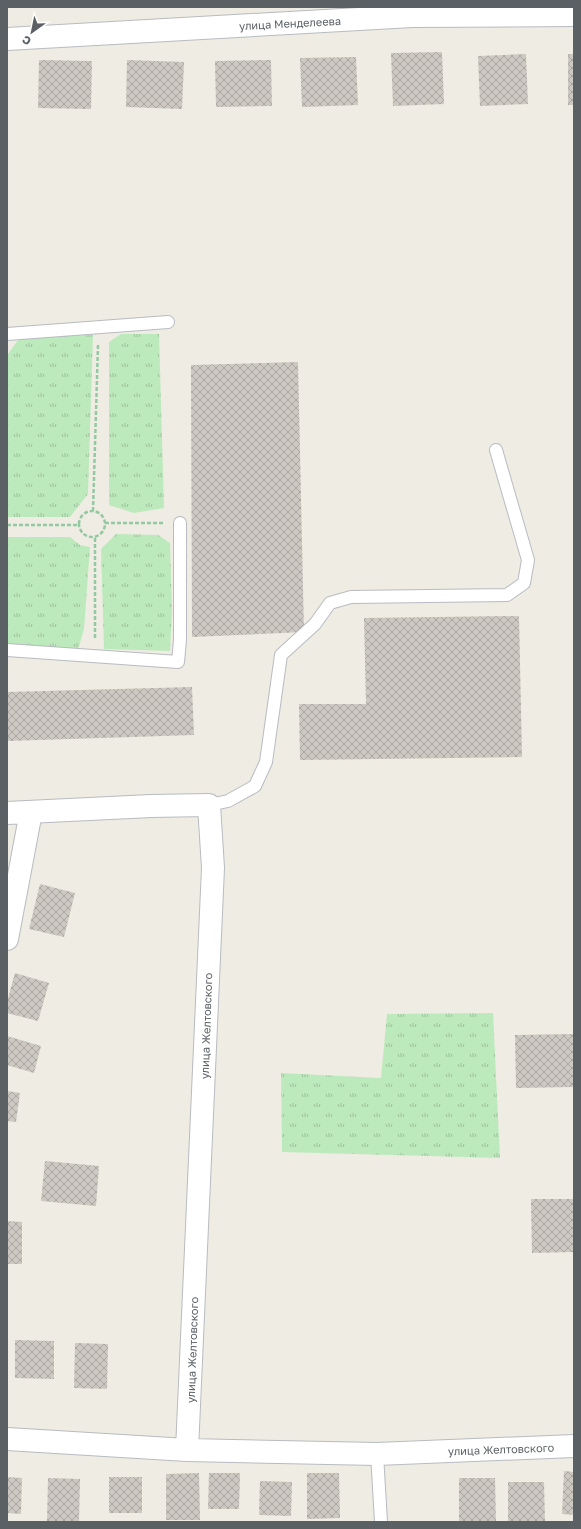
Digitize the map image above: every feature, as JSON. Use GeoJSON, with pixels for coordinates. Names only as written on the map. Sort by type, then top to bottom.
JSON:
{"type":"FeatureCollection","features":[{"type":"Feature","properties":{"kind":"street","name":"улица Менделеева"},"geometry":{"type":"LineString","coordinates":[[7,39],[412,11],[574,15]]}},
{"type":"Feature","properties":{"kind":"street"},"geometry":{"type":"LineString","coordinates":[[7,813],[151,806],[209,805]]}},
{"type":"Feature","properties":{"kind":"street","name":"улица Желтовского"},"geometry":{"type":"LineString","coordinates":[[187,1450],[213,868],[209,805]]}},
{"type":"Feature","properties":{"kind":"street"},"geometry":{"type":"LineString","coordinates":[[7,939],[31,812]]}},
{"type":"Feature","properties":{"kind":"street","name":"улица Желтовского"},"geometry":{"type":"LineString","coordinates":[[7,1439],[187,1450],[377,1454],[574,1446]]}},
{"type":"Feature","properties":{"kind":"lane"},"geometry":{"type":"LineString","coordinates":[[7,334],[168,322]]}},
{"type":"Feature","properties":{"kind":"lane"},"geometry":{"type":"LineString","coordinates":[[209,805],[228,801],[255,786],[266,762],[281,655],[315,624],[330,603],[351,597],[507,595],[524,583],[528,560],[496,450]]}},
{"type":"Feature","properties":{"kind":"lane"},"geometry":{"type":"LineString","coordinates":[[7,650],[178,662],[180,640],[180,523]]}},
{"type":"Feature","properties":{"kind":"lane"},"geometry":{"type":"LineString","coordinates":[[377,1454],[381,1522]]}},
{"type":"Feature","properties":{"kind":"path"},"geometry":{"type":"LineString","coordinates":[[93,511],[98,327]]}},
{"type":"Feature","properties":{"kind":"path"},"geometry":{"type":"LineString","coordinates":[[89,510],[98,511],[105,518],[105,522],[106,527],[100,535],[92,537],[83,534],[79,525],[81,516],[89,510]]}},
{"type":"Feature","properties":{"kind":"path"},"geometry":{"type":"LineString","coordinates":[[105,522],[180,523]]}},
{"type":"Feature","properties":{"kind":"path"},"geometry":{"type":"LineString","coordinates":[[7,525],[79,525]]}},
{"type":"Feature","properties":{"kind":"path"},"geometry":{"type":"LineString","coordinates":[[94,656],[95,536]]}},
{"type":"Feature","properties":{"kind":"green space"},"geometry":{"type":"Polygon","coordinates":[[[121,334],[159,334],[164,508],[134,513],[109,505],[109,342],[121,334]]]}},
{"type":"Feature","properties":{"kind":"green space"},"geometry":{"type":"Polygon","coordinates":[[[93,335],[88,494],[70,517],[7,517],[8,354],[21,336],[93,335]]]}},
{"type":"Feature","properties":{"kind":"green space"},"geometry":{"type":"Polygon","coordinates":[[[116,534],[158,535],[170,543],[172,611],[170,651],[104,649],[101,549],[116,534]]]}},
{"type":"Feature","properties":{"kind":"green space"},"geometry":{"type":"Polygon","coordinates":[[[7,537],[70,537],[80,545],[90,547],[84,629],[77,653],[7,647],[7,537]]]}},
{"type":"Feature","properties":{"kind":"green space"},"geometry":{"type":"Polygon","coordinates":[[[493,1013],[500,1158],[282,1152],[281,1073],[381,1078],[387,1014],[493,1013]]]}},
{"type":"Feature","properties":{"kind":"building"},"geometry":{"type":"Polygon","coordinates":[[[442,52],[444,104],[393,106],[391,53],[442,52]]]}},
{"type":"Feature","properties":{"kind":"building"},"geometry":{"type":"Polygon","coordinates":[[[526,54],[528,104],[480,106],[478,56],[526,54]]]}},
{"type":"Feature","properties":{"kind":"building"},"geometry":{"type":"Polygon","coordinates":[[[568,54],[574,54],[574,105],[568,105],[568,54]]]}},
{"type":"Feature","properties":{"kind":"building"},"geometry":{"type":"Polygon","coordinates":[[[356,57],[358,105],[302,107],[300,58],[356,57]]]}},
{"type":"Feature","properties":{"kind":"building"},"geometry":{"type":"Polygon","coordinates":[[[39,60],[92,61],[91,109],[38,108],[39,60]]]}},
{"type":"Feature","properties":{"kind":"building"},"geometry":{"type":"Polygon","coordinates":[[[127,60],[184,62],[182,109],[126,107],[127,60]]]}},
{"type":"Feature","properties":{"kind":"building"},"geometry":{"type":"Polygon","coordinates":[[[271,60],[272,106],[216,107],[215,61],[271,60]]]}},
{"type":"Feature","properties":{"kind":"building"},"geometry":{"type":"Polygon","coordinates":[[[298,362],[304,632],[192,637],[191,365],[298,362]]]}},
{"type":"Feature","properties":{"kind":"building"},"geometry":{"type":"Polygon","coordinates":[[[519,616],[522,757],[300,760],[299,704],[366,704],[364,618],[519,616]]]}},
{"type":"Feature","properties":{"kind":"building"},"geometry":{"type":"Polygon","coordinates":[[[192,687],[194,735],[7,741],[7,692],[192,687]]]}},
{"type":"Feature","properties":{"kind":"building"},"geometry":{"type":"Polygon","coordinates":[[[40,884],[75,893],[64,937],[29,929],[40,884]]]}},
{"type":"Feature","properties":{"kind":"building"},"geometry":{"type":"Polygon","coordinates":[[[15,973],[49,983],[38,1021],[7,1013],[7,1002],[15,973]]]}},
{"type":"Feature","properties":{"kind":"building"},"geometry":{"type":"Polygon","coordinates":[[[574,1034],[574,1087],[516,1088],[515,1035],[574,1034]]]}},
{"type":"Feature","properties":{"kind":"building"},"geometry":{"type":"Polygon","coordinates":[[[7,1036],[41,1046],[34,1073],[7,1065],[7,1036]]]}},
{"type":"Feature","properties":{"kind":"building"},"geometry":{"type":"Polygon","coordinates":[[[7,1091],[20,1093],[16,1122],[7,1121],[7,1091]]]}},
{"type":"Feature","properties":{"kind":"building"},"geometry":{"type":"Polygon","coordinates":[[[45,1161],[99,1166],[96,1206],[41,1201],[45,1161]]]}},
{"type":"Feature","properties":{"kind":"building"},"geometry":{"type":"Polygon","coordinates":[[[531,1199],[574,1199],[574,1252],[532,1253],[531,1199]]]}},
{"type":"Feature","properties":{"kind":"building"},"geometry":{"type":"Polygon","coordinates":[[[7,1221],[22,1222],[22,1264],[7,1264],[7,1221]]]}},
{"type":"Feature","properties":{"kind":"building"},"geometry":{"type":"Polygon","coordinates":[[[15,1340],[54,1341],[54,1379],[15,1378],[15,1340]]]}},
{"type":"Feature","properties":{"kind":"building"},"geometry":{"type":"Polygon","coordinates":[[[75,1343],[108,1344],[107,1389],[74,1388],[75,1343]]]}},
{"type":"Feature","properties":{"kind":"building"},"geometry":{"type":"Polygon","coordinates":[[[564,1471],[574,1472],[574,1515],[562,1514],[564,1471]]]}},
{"type":"Feature","properties":{"kind":"building"},"geometry":{"type":"Polygon","coordinates":[[[199,1473],[200,1520],[166,1520],[166,1474],[199,1473]]]}},
{"type":"Feature","properties":{"kind":"building"},"geometry":{"type":"Polygon","coordinates":[[[209,1473],[240,1473],[239,1509],[208,1509],[209,1473]]]}},
{"type":"Feature","properties":{"kind":"building"},"geometry":{"type":"Polygon","coordinates":[[[307,1473],[339,1473],[340,1518],[307,1519],[307,1473]]]}},
{"type":"Feature","properties":{"kind":"building"},"geometry":{"type":"Polygon","coordinates":[[[7,1477],[22,1478],[21,1514],[7,1513],[7,1477]]]}},
{"type":"Feature","properties":{"kind":"building"},"geometry":{"type":"Polygon","coordinates":[[[109,1477],[142,1477],[142,1513],[109,1513],[109,1477]]]}},
{"type":"Feature","properties":{"kind":"building"},"geometry":{"type":"Polygon","coordinates":[[[48,1478],[80,1479],[79,1522],[47,1522],[48,1478]]]}},
{"type":"Feature","properties":{"kind":"building"},"geometry":{"type":"Polygon","coordinates":[[[459,1478],[495,1478],[496,1522],[459,1522],[459,1478]]]}},
{"type":"Feature","properties":{"kind":"building"},"geometry":{"type":"Polygon","coordinates":[[[260,1481],[292,1482],[291,1516],[259,1515],[260,1481]]]}},
{"type":"Feature","properties":{"kind":"building"},"geometry":{"type":"Polygon","coordinates":[[[508,1482],[544,1482],[545,1522],[508,1522],[508,1482]]]}}]}
